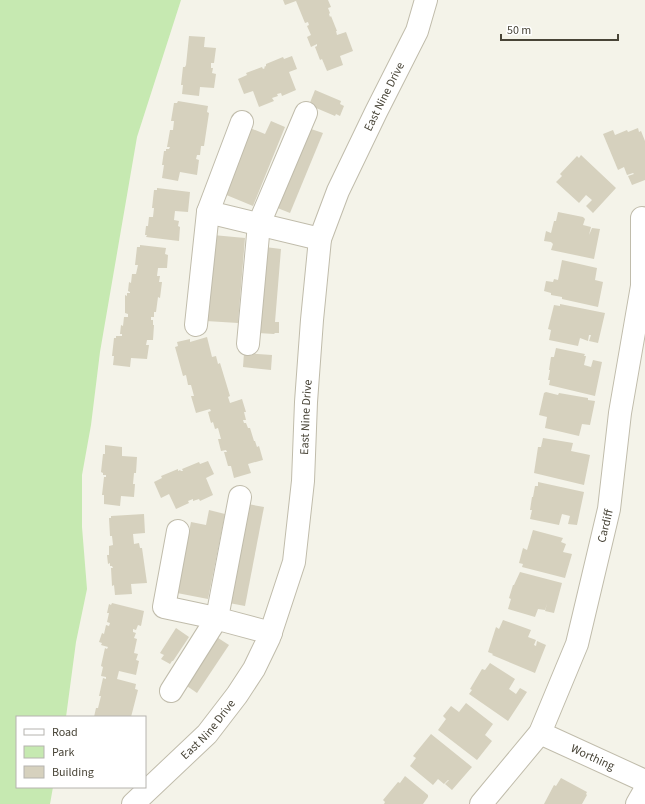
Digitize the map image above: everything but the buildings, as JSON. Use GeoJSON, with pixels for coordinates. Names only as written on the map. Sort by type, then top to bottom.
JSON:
{"type":"FeatureCollection","features":[{"type":"Feature","properties":{"kind":"street","name":"East Nine Drive"},"geometry":{"type":"LineString","coordinates":[[133,804],[207,734],[237,695],[254,669],[271,633],[294,562],[303,482],[308,379],[320,239],[338,191],[417,31],[426,0]]}},
{"type":"Feature","properties":{"kind":"street"},"geometry":{"type":"LineString","coordinates":[[248,344],[259,224],[306,113]]}},
{"type":"Feature","properties":{"kind":"street"},"geometry":{"type":"LineString","coordinates":[[196,324],[208,212],[242,122]]}},
{"type":"Feature","properties":{"kind":"street"},"geometry":{"type":"LineString","coordinates":[[208,212],[320,239]]}},
{"type":"Feature","properties":{"kind":"street","name":"Cardiff"},"geometry":{"type":"LineString","coordinates":[[481,804],[540,733],[577,644],[609,509],[620,413],[642,286],[642,218]]}},
{"type":"Feature","properties":{"kind":"street"},"geometry":{"type":"LineString","coordinates":[[171,691],[217,618],[240,497]]}},
{"type":"Feature","properties":{"kind":"street"},"geometry":{"type":"LineString","coordinates":[[178,531],[164,607],[217,618],[271,633]]}},
{"type":"Feature","properties":{"kind":"street","name":"Worthing"},"geometry":{"type":"LineString","coordinates":[[540,733],[645,781]]}},
{"type":"Feature","properties":{"kind":"street"},"geometry":{"type":"LineString","coordinates":[[637,804],[645,790]]}},
{"type":"Feature","properties":{"kind":"green space"},"geometry":{"type":"Polygon","coordinates":[[[0,0],[181,0],[137,137],[100,352],[91,425],[82,475],[82,527],[87,589],[76,642],[66,716],[16,716],[16,788],[53,788],[50,804],[0,804],[0,0]]]}}]}
